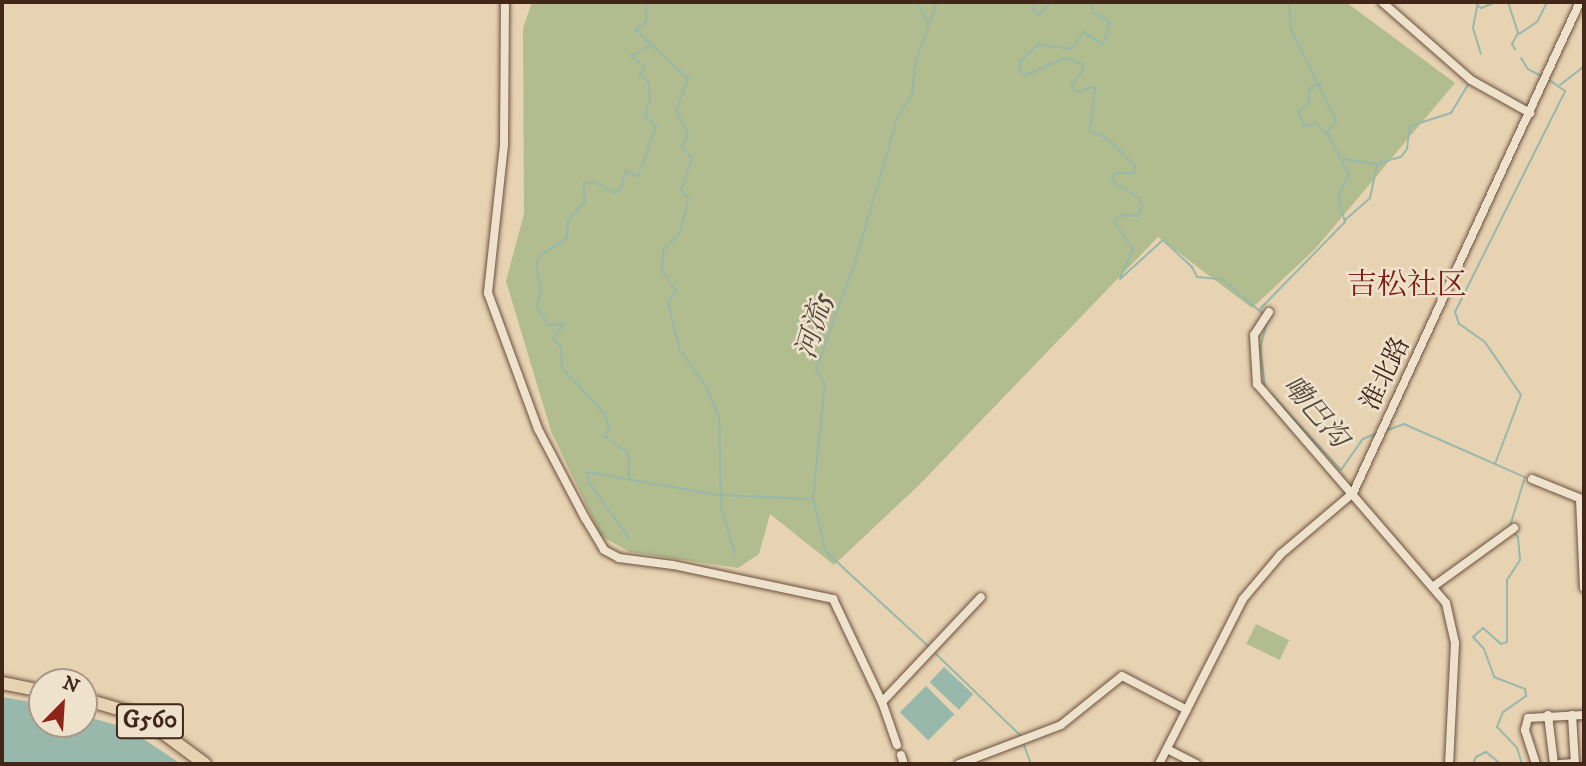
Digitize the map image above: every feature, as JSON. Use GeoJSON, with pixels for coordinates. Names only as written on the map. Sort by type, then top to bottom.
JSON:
{"type":"FeatureCollection","features":[{"type":"Feature","properties":{"kind":"highway"},"geometry":{"type":"LineString","coordinates":[[2,683],[28,688]]}},
{"type":"Feature","properties":{"kind":"highway","name":"G560"},"geometry":{"type":"LineString","coordinates":[[98,703],[139,715],[205,764]]}},
{"type":"Feature","properties":{"kind":"street"},"geometry":{"type":"LineString","coordinates":[[505,2],[504,145],[488,293],[538,429],[584,518],[604,550],[619,558],[673,565],[833,598],[882,702],[897,745]]}},
{"type":"Feature","properties":{"kind":"street"},"geometry":{"type":"LineString","coordinates":[[1382,2],[1471,80],[1530,113]]}},
{"type":"Feature","properties":{"kind":"street","name":"淮北路"},"geometry":{"type":"LineString","coordinates":[[1159,764],[1257,579],[1353,493],[1580,2]]}},
{"type":"Feature","properties":{"kind":"street"},"geometry":{"type":"LineString","coordinates":[[1265,315],[1254,335],[1257,384],[1446,603],[1455,643],[1449,764]]}},
{"type":"Feature","properties":{"kind":"street"},"geometry":{"type":"LineString","coordinates":[[1532,479],[1582,499],[1584,588]]}},
{"type":"Feature","properties":{"kind":"street"},"geometry":{"type":"LineString","coordinates":[[1434,586],[1507,536],[1514,528]]}},
{"type":"Feature","properties":{"kind":"street"},"geometry":{"type":"LineString","coordinates":[[882,702],[981,597]]}},
{"type":"Feature","properties":{"kind":"street"},"geometry":{"type":"LineString","coordinates":[[959,764],[1061,725],[1122,676],[1187,710]]}},
{"type":"Feature","properties":{"kind":"street"},"geometry":{"type":"LineString","coordinates":[[1548,715],[1554,764]]}},
{"type":"Feature","properties":{"kind":"street"},"geometry":{"type":"LineString","coordinates":[[1572,715],[1574,761]]}},
{"type":"Feature","properties":{"kind":"street"},"geometry":{"type":"LineString","coordinates":[[1536,764],[1525,723],[1528,718],[1584,715]]}},
{"type":"Feature","properties":{"kind":"street"},"geometry":{"type":"LineString","coordinates":[[1167,749],[1196,764]]}},
{"type":"Feature","properties":{"kind":"street"},"geometry":{"type":"LineString","coordinates":[[901,755],[904,764]]}},
{"type":"Feature","properties":{"kind":"street"},"geometry":{"type":"LineString","coordinates":[[1560,764],[1584,756]]}},
{"type":"Feature","properties":{"kind":"green space"},"geometry":{"type":"Polygon","coordinates":[[[532,2],[1346,2],[1455,83],[1315,249],[1252,308],[1158,237],[919,485],[834,565],[770,514],[759,554],[738,568],[630,552],[601,536],[551,431],[506,281],[524,214],[523,28],[532,2]]]}},
{"type":"Feature","properties":{"kind":"green space"},"geometry":{"type":"Polygon","coordinates":[[[1256,624],[1289,640],[1280,660],[1246,644],[1256,624]]]}},
{"type":"Feature","properties":{"kind":"shaded area"},"geometry":{"type":"Polygon","coordinates":[[[944,667],[973,694],[959,710],[930,682],[944,667]]]}},
{"type":"Feature","properties":{"kind":"shaded area"},"geometry":{"type":"Polygon","coordinates":[[[926,686],[954,714],[928,740],[900,712],[926,686]]]}},
{"type":"Feature","properties":{"kind":"shaded area"},"geometry":{"type":"Polygon","coordinates":[[[2,697],[28,702],[28,738],[98,738],[98,720],[127,728],[181,764],[2,764],[2,697]]]}},
{"type":"Feature","properties":{"kind":"waterway"},"geometry":{"type":"LineString","coordinates":[[646,2],[646,23],[635,29],[688,79],[676,111],[688,134],[682,147],[692,159],[681,190],[689,199],[679,234],[663,250],[662,271],[676,290],[668,303],[680,350],[705,385],[719,417],[721,507],[735,554]]}},
{"type":"Feature","properties":{"kind":"waterway"},"geometry":{"type":"LineString","coordinates":[[918,2],[928,24]]}},
{"type":"Feature","properties":{"kind":"waterway","name":"河流5"},"geometry":{"type":"LineString","coordinates":[[928,646],[826,552],[813,499],[825,383],[816,370],[857,256],[897,118],[912,95],[915,64],[937,2]]}},
{"type":"Feature","properties":{"kind":"waterway"},"geometry":{"type":"LineString","coordinates":[[1035,2],[1033,10],[1039,14],[1052,2]]}},
{"type":"Feature","properties":{"kind":"waterway"},"geometry":{"type":"LineString","coordinates":[[1090,2],[1094,13],[1110,22],[1103,45],[1084,32],[1071,49],[1037,45],[1021,61],[1019,71],[1026,75],[1065,58],[1082,64],[1083,71],[1071,86],[1076,92],[1095,87],[1090,131],[1107,138],[1135,166],[1134,173],[1116,173],[1111,180],[1139,198],[1142,207],[1138,216],[1121,215],[1114,221],[1133,249],[1120,278]]}},
{"type":"Feature","properties":{"kind":"waterway","name":"嘞巴沟"},"geometry":{"type":"LineString","coordinates":[[1260,309],[1345,222],[1338,196],[1349,174],[1327,132],[1336,121],[1291,29],[1289,2]]}},
{"type":"Feature","properties":{"kind":"waterway"},"geometry":{"type":"LineString","coordinates":[[1474,2],[1481,8],[1497,2]]}},
{"type":"Feature","properties":{"kind":"waterway"},"geometry":{"type":"LineString","coordinates":[[1508,2],[1518,33],[1512,44],[1515,49]]}},
{"type":"Feature","properties":{"kind":"waterway"},"geometry":{"type":"LineString","coordinates":[[1519,34],[1537,22],[1547,2]]}},
{"type":"Feature","properties":{"kind":"waterway"},"geometry":{"type":"LineString","coordinates":[[1477,7],[1473,28],[1481,54]]}},
{"type":"Feature","properties":{"kind":"waterway"},"geometry":{"type":"LineString","coordinates":[[629,477],[628,453],[605,436],[609,428],[605,414],[562,368],[561,347],[553,339],[564,324],[548,325],[537,307],[541,289],[536,265],[541,255],[567,238],[568,220],[585,202],[584,183],[595,182],[615,193],[621,188],[626,171],[638,176],[656,127],[645,115],[650,101],[649,83],[640,75],[645,66],[631,56],[649,46]]}},
{"type":"Feature","properties":{"kind":"waterway"},"geometry":{"type":"LineString","coordinates":[[1521,58],[1528,69],[1543,77]]}},
{"type":"Feature","properties":{"kind":"waterway"},"geometry":{"type":"LineString","coordinates":[[1560,85],[1584,66]]}},
{"type":"Feature","properties":{"kind":"waterway"},"geometry":{"type":"LineString","coordinates":[[1495,464],[1521,395],[1485,342],[1459,324],[1455,312],[1565,91],[1548,79]]}},
{"type":"Feature","properties":{"kind":"waterway"},"geometry":{"type":"LineString","coordinates":[[1320,83],[1309,89],[1309,103],[1298,111],[1304,126],[1316,123],[1326,134]]}},
{"type":"Feature","properties":{"kind":"waterway"},"geometry":{"type":"LineString","coordinates":[[1344,159],[1376,164],[1401,157],[1407,149],[1410,126],[1451,113],[1468,85]]}},
{"type":"Feature","properties":{"kind":"waterway"},"geometry":{"type":"LineString","coordinates":[[1345,220],[1370,198],[1377,165]]}},
{"type":"Feature","properties":{"kind":"waterway"},"geometry":{"type":"LineString","coordinates":[[1120,279],[1163,240],[1192,267],[1197,277],[1222,279],[1263,314]]}},
{"type":"Feature","properties":{"kind":"waterway","name":"嘞巴沟"},"geometry":{"type":"LineString","coordinates":[[1265,387],[1260,348],[1267,321]]}},
{"type":"Feature","properties":{"kind":"waterway","name":"嘞巴沟"},"geometry":{"type":"LineString","coordinates":[[1271,394],[1341,470],[1363,439],[1375,434]]}},
{"type":"Feature","properties":{"kind":"waterway","name":"嘞巴沟"},"geometry":{"type":"LineString","coordinates":[[1387,430],[1404,424],[1525,477],[1510,526]]}},
{"type":"Feature","properties":{"kind":"waterway"},"geometry":{"type":"LineString","coordinates":[[629,538],[588,481],[587,472],[718,495],[812,499]]}},
{"type":"Feature","properties":{"kind":"waterway","name":"嘞巴沟"},"geometry":{"type":"LineString","coordinates":[[1513,532],[1518,537],[1520,560],[1507,580],[1507,642],[1501,644],[1483,628],[1473,637],[1484,649],[1494,677],[1525,689],[1526,696],[1503,712],[1497,727],[1517,748],[1522,764]]}},
{"type":"Feature","properties":{"kind":"waterway","name":"河流5"},"geometry":{"type":"LineString","coordinates":[[936,654],[1020,735]]}},
{"type":"Feature","properties":{"kind":"waterway","name":"河流5"},"geometry":{"type":"LineString","coordinates":[[1024,745],[1031,764]]}},
{"type":"Feature","properties":{"kind":"waterway","name":"嘞巴沟"},"geometry":{"type":"LineString","coordinates":[[1473,764],[1476,757],[1486,752],[1501,764]]}},
{"type":"Feature","properties":{"kind":"district","name":"吉松社区"},"geometry":{"type":"Point","coordinates":[1407,286]}}]}
